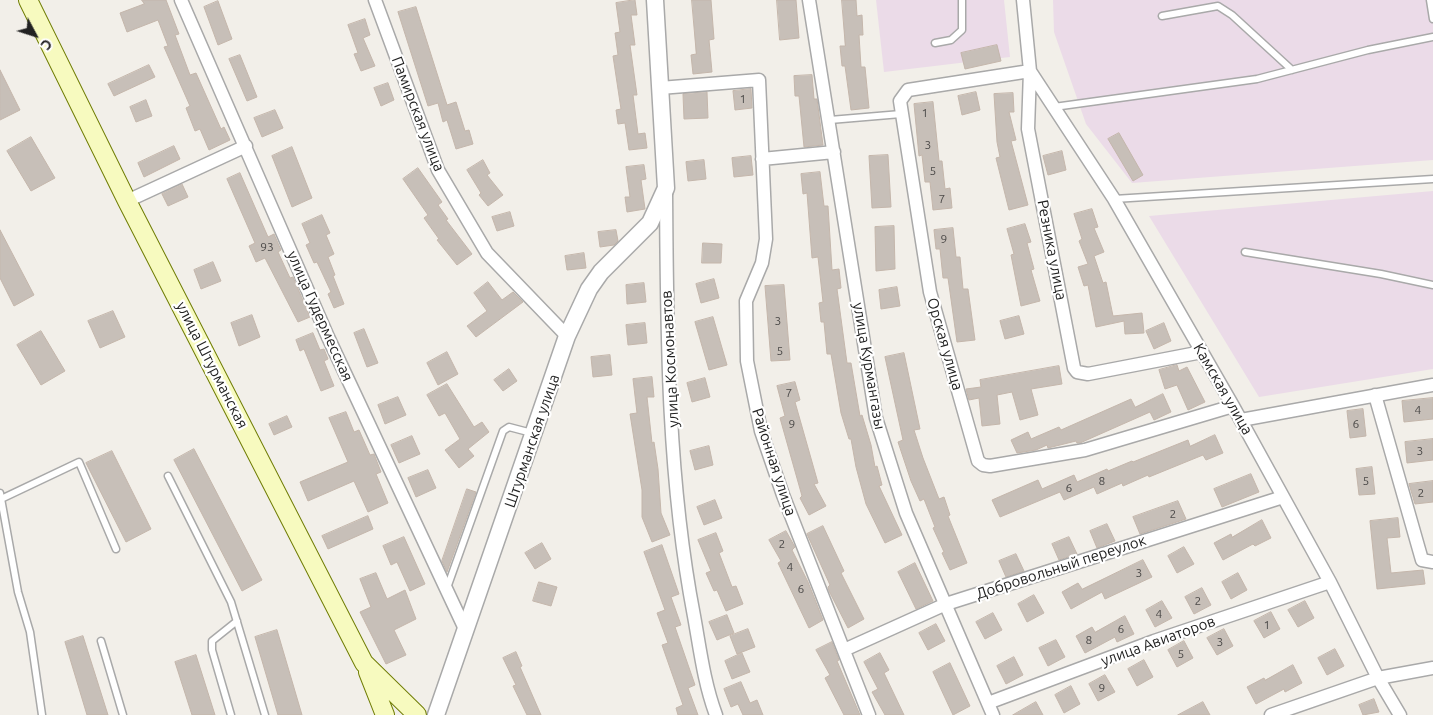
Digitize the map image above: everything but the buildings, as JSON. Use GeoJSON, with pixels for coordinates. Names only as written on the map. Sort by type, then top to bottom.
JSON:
{"type":"FeatureCollection","features":[{"type":"Feature","properties":{"kind":"main road","name":"улица Штурманская"},"geometry":{"type":"LineString","coordinates":[[28,0],[128,201],[364,663],[417,715]]}},
{"type":"Feature","properties":{"kind":"main road"},"geometry":{"type":"LineString","coordinates":[[364,663],[385,715]]}},
{"type":"Feature","properties":{"kind":"street","name":"улица Гудермесская"},"geometry":{"type":"LineString","coordinates":[[181,0],[328,338],[465,629]]}},
{"type":"Feature","properties":{"kind":"street","name":"Памирская улица"},"geometry":{"type":"LineString","coordinates":[[375,0],[438,170],[487,253],[567,336]]}},
{"type":"Feature","properties":{"kind":"street","name":"улица Космонавтов"},"geometry":{"type":"LineString","coordinates":[[655,0],[666,188],[667,349],[683,559],[708,694],[716,715]]}},
{"type":"Feature","properties":{"kind":"street","name":"улица Курмангазы"},"geometry":{"type":"LineString","coordinates":[[809,0],[830,120],[876,418],[906,513],[990,709]]}},
{"type":"Feature","properties":{"kind":"street","name":"Резника улица"},"geometry":{"type":"LineString","coordinates":[[1023,0],[1030,71],[1028,129],[1074,368],[1078,372],[1088,374],[1202,352]]}},
{"type":"Feature","properties":{"kind":"street","name":"Камская улица"},"geometry":{"type":"LineString","coordinates":[[1030,71],[1114,199],[1202,352],[1330,582],[1378,678],[1400,715]]}},
{"type":"Feature","properties":{"kind":"street","name":"Орская улица"},"geometry":{"type":"LineString","coordinates":[[1030,71],[908,90],[900,101],[930,292],[978,460],[983,465],[990,466],[1085,450],[1233,406]]}},
{"type":"Feature","properties":{"kind":"street","name":"Районная улица"},"geometry":{"type":"LineString","coordinates":[[660,88],[759,80],[766,239],[762,262],[746,302],[747,361],[761,431],[783,496],[869,715]]}},
{"type":"Feature","properties":{"kind":"street"},"geometry":{"type":"LineString","coordinates":[[128,201],[246,146]]}},
{"type":"Feature","properties":{"kind":"street"},"geometry":{"type":"LineString","coordinates":[[762,160],[834,152]]}},
{"type":"Feature","properties":{"kind":"street","name":"Штурманская улица"},"geometry":{"type":"LineString","coordinates":[[436,715],[567,336],[589,289],[601,272],[650,223],[666,188]]}},
{"type":"Feature","properties":{"kind":"street"},"geometry":{"type":"LineString","coordinates":[[1241,420],[1433,385]]}},
{"type":"Feature","properties":{"kind":"street"},"geometry":{"type":"LineString","coordinates":[[1376,395],[1422,560],[1433,562]]}},
{"type":"Feature","properties":{"kind":"street","name":"Добровольный переулок"},"geometry":{"type":"LineString","coordinates":[[844,650],[946,604],[1283,497]]}},
{"type":"Feature","properties":{"kind":"street","name":"улица Авиаторов"},"geometry":{"type":"LineString","coordinates":[[990,709],[1154,641],[1330,582]]}},
{"type":"Feature","properties":{"kind":"street"},"geometry":{"type":"LineString","coordinates":[[1271,715],[1378,678],[1433,668]]}},
{"type":"Feature","properties":{"kind":"lane"},"geometry":{"type":"LineString","coordinates":[[935,43],[951,40],[962,30],[962,0]]}},
{"type":"Feature","properties":{"kind":"lane"},"geometry":{"type":"LineString","coordinates":[[1430,0],[1433,19]]}},
{"type":"Feature","properties":{"kind":"lane"},"geometry":{"type":"LineString","coordinates":[[1162,16],[1218,6],[1232,15],[1292,70]]}},
{"type":"Feature","properties":{"kind":"lane"},"geometry":{"type":"LineString","coordinates":[[1054,107],[1257,79],[1368,50],[1433,37]]}},
{"type":"Feature","properties":{"kind":"lane"},"geometry":{"type":"LineString","coordinates":[[830,120],[901,114]]}},
{"type":"Feature","properties":{"kind":"lane"},"geometry":{"type":"LineString","coordinates":[[1114,199],[1433,178]]}},
{"type":"Feature","properties":{"kind":"lane"},"geometry":{"type":"LineString","coordinates":[[1245,252],[1381,274],[1433,285]]}},
{"type":"Feature","properties":{"kind":"lane"},"geometry":{"type":"LineString","coordinates":[[446,589],[503,430],[509,427],[533,433]]}},
{"type":"Feature","properties":{"kind":"lane"},"geometry":{"type":"LineString","coordinates":[[42,715],[30,632],[18,592],[0,496],[79,462],[116,549]]}},
{"type":"Feature","properties":{"kind":"lane"},"geometry":{"type":"LineString","coordinates":[[168,476],[231,602],[265,715]]}},
{"type":"Feature","properties":{"kind":"lane"},"geometry":{"type":"LineString","coordinates":[[231,715],[212,650],[212,641],[237,622]]}},
{"type":"Feature","properties":{"kind":"lane"},"geometry":{"type":"LineString","coordinates":[[102,641],[123,715]]}},
{"type":"Feature","properties":{"kind":"shaded area"},"geometry":{"type":"Polygon","coordinates":[[[876,0],[1004,0],[1010,57],[884,72],[876,0]]]}},
{"type":"Feature","properties":{"kind":"shaded area"},"geometry":{"type":"Polygon","coordinates":[[[1053,0],[1433,0],[1433,160],[1132,183],[1086,124],[1054,32],[1053,0]]]}},
{"type":"Feature","properties":{"kind":"shaded area"},"geometry":{"type":"Polygon","coordinates":[[[1433,191],[1433,369],[1259,397],[1149,216],[1433,191]]]}}]}
